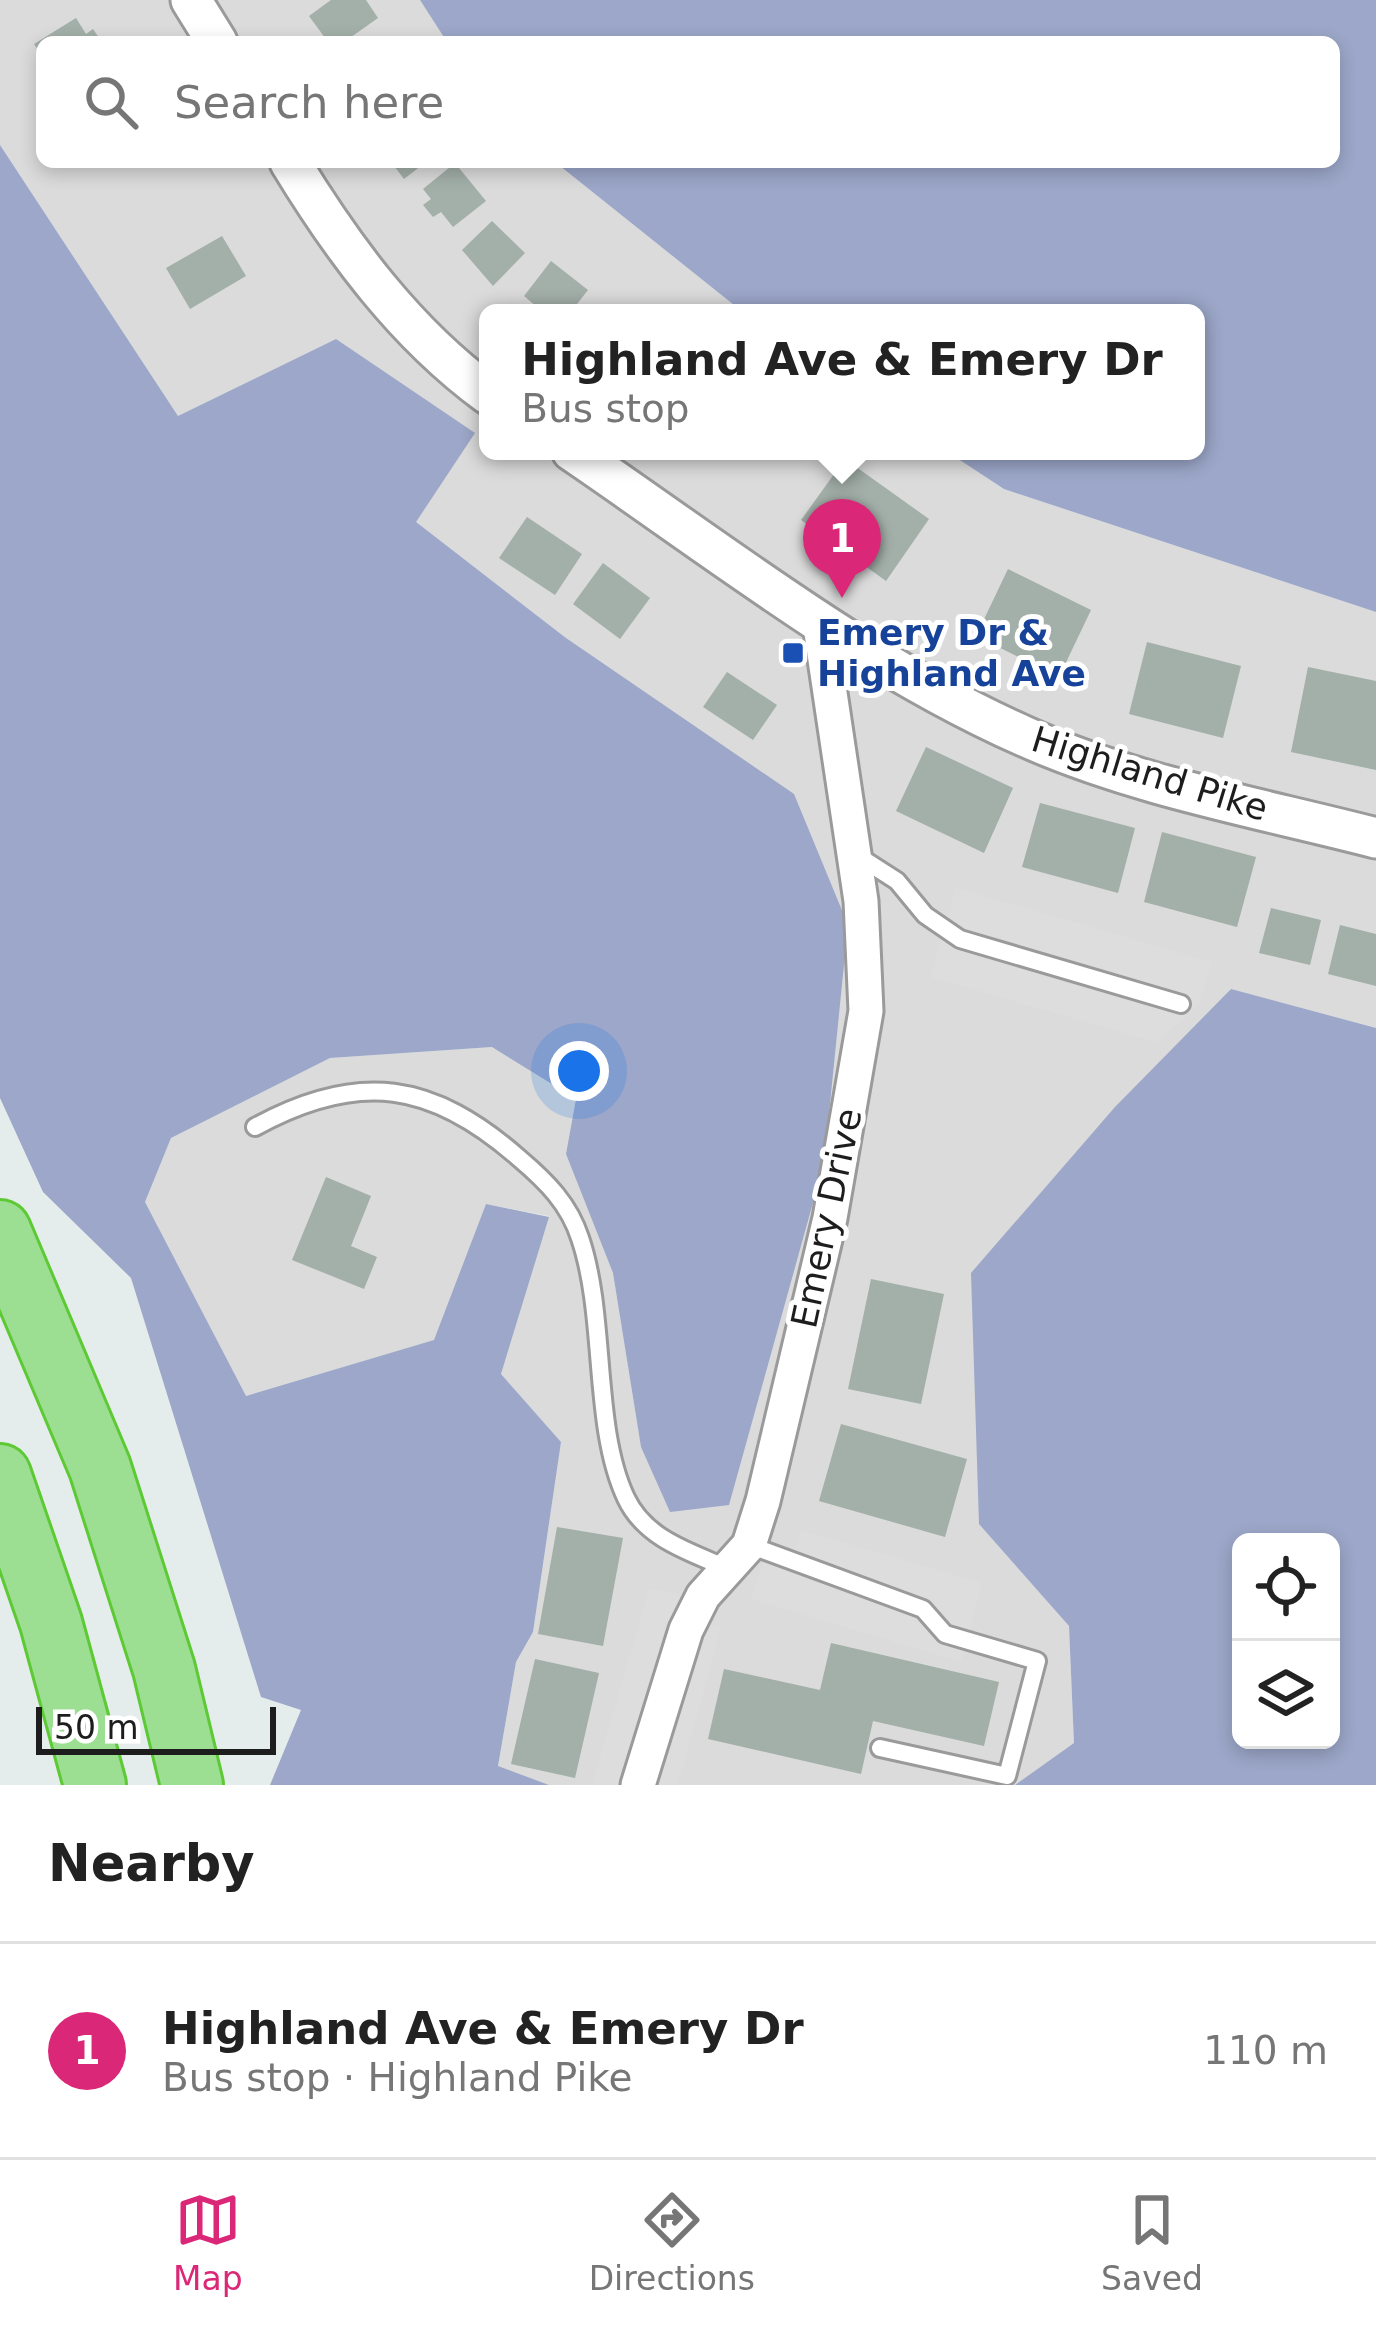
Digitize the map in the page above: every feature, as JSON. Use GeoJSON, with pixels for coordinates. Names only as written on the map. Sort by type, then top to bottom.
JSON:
{"type":"FeatureCollection","features":[{"type":"Feature","properties":{"kind":"highway"},"geometry":{"type":"LineString","coordinates":[[0,1231],[100,1468],[164,1669],[192,1785]]}},
{"type":"Feature","properties":{"kind":"highway"},"geometry":{"type":"LineString","coordinates":[[0,1475],[50,1623],[95,1785]]}},
{"type":"Feature","properties":{"kind":"street"},"geometry":{"type":"LineString","coordinates":[[191,0],[213,36]]}},
{"type":"Feature","properties":{"kind":"street"},"geometry":{"type":"LineString","coordinates":[[294,168],[361,269],[435,350],[479,387]]}},
{"type":"Feature","properties":{"kind":"street","name":"Highland Pike"},"geometry":{"type":"LineString","coordinates":[[585,460],[910,679],[1028,738],[1129,775],[1376,838]]}},
{"type":"Feature","properties":{"kind":"street","name":"Emery Drive"},"geometry":{"type":"LineString","coordinates":[[638,1785],[686,1630],[703,1596],[738,1557],[763,1501],[830,1218],[866,1010],[867,965],[854,854],[819,620]]}},
{"type":"Feature","properties":{"kind":"lane"},"geometry":{"type":"LineString","coordinates":[[854,854],[897,881],[925,914],[960,939],[1181,1004]]}},
{"type":"Feature","properties":{"kind":"lane"},"geometry":{"type":"LineString","coordinates":[[255,1127],[296,1104],[340,1092],[374,1090],[451,1109],[484,1127],[565,1204],[580,1238],[592,1289],[613,1455],[626,1499],[643,1522],[663,1540],[922,1609],[945,1634],[1036,1661],[1007,1776],[880,1748]]}},
{"type":"Feature","properties":{"kind":"shaded area"},"geometry":{"type":"Polygon","coordinates":[[[0,0],[420,0],[443,36],[36,36],[36,168],[563,168],[733,304],[479,304],[479,460],[960,460],[1004,489],[1376,612],[1376,1028],[1230,989],[979,1524],[1069,1626],[1074,1743],[1015,1785],[549,1785],[498,1767],[516,1662],[533,1632],[561,1442],[501,1374],[549,1216],[486,1204],[435,1340],[245,1396],[145,1202],[171,1138],[330,1058],[492,1047],[576,1099],[566,1154],[613,1273],[641,1447],[566,638],[415,522],[474,434],[336,339],[178,416],[0,145],[0,0]]]}},
{"type":"Feature","properties":{"kind":"shaded area"},"geometry":{"type":"Polygon","coordinates":[[[420,0],[1376,0],[1376,612],[1004,489],[960,460],[1205,460],[1205,304],[733,304],[563,168],[1340,168],[1340,36],[443,36],[420,0]]]}},
{"type":"Feature","properties":{"kind":"shaded area"},"geometry":{"type":"Polygon","coordinates":[[[0,145],[178,416],[336,339],[475,433],[416,522],[566,638],[794,794],[848,925],[824,1163],[729,1505],[670,1512],[641,1447],[613,1273],[566,1154],[576,1099],[492,1047],[330,1058],[171,1138],[145,1202],[246,1396],[434,1340],[486,1204],[549,1217],[501,1374],[561,1442],[533,1632],[516,1662],[498,1766],[549,1785],[270,1785],[301,1710],[261,1697],[131,1278],[43,1192],[0,1098],[0,145]]]}},
{"type":"Feature","properties":{"kind":"shaded area"},"geometry":{"type":"Polygon","coordinates":[[[956,888],[1212,962],[1199,1005],[1156,1042],[930,977],[956,888]]]}},
{"type":"Feature","properties":{"kind":"shaded area"},"geometry":{"type":"Polygon","coordinates":[[[1231,989],[1376,1028],[1376,1785],[1015,1785],[1074,1743],[1069,1626],[979,1524],[971,1273],[1115,1107],[1231,989]]]}},
{"type":"Feature","properties":{"kind":"shaded area"},"geometry":{"type":"Polygon","coordinates":[[[801,1530],[982,1583],[961,1662],[751,1599],[767,1552],[791,1560],[801,1530]]]}},
{"type":"Feature","properties":{"kind":"shaded area"},"geometry":{"type":"Polygon","coordinates":[[[649,1589],[713,1600],[706,1623],[721,1628],[678,1785],[592,1785],[649,1589]]]}},
{"type":"Feature","properties":{"kind":"building"},"geometry":{"type":"Polygon","coordinates":[[[331,0],[366,0],[378,18],[352,36],[324,36],[309,16],[331,0]]]}},
{"type":"Feature","properties":{"kind":"building"},"geometry":{"type":"Polygon","coordinates":[[[76,18],[86,34],[93,29],[98,36],[47,36],[76,18]]]}},
{"type":"Feature","properties":{"kind":"building"},"geometry":{"type":"Polygon","coordinates":[[[396,168],[418,168],[404,179],[396,168]]]}},
{"type":"Feature","properties":{"kind":"building"},"geometry":{"type":"Polygon","coordinates":[[[449,168],[459,168],[486,201],[453,227],[441,212],[433,217],[423,205],[431,199],[423,189],[449,168]]]}},
{"type":"Feature","properties":{"kind":"building"},"geometry":{"type":"Polygon","coordinates":[[[492,221],[525,253],[493,286],[462,250],[492,221]]]}},
{"type":"Feature","properties":{"kind":"building"},"geometry":{"type":"Polygon","coordinates":[[[222,236],[246,276],[190,309],[166,268],[222,236]]]}},
{"type":"Feature","properties":{"kind":"building"},"geometry":{"type":"Polygon","coordinates":[[[551,261],[588,290],[577,304],[533,304],[524,296],[551,261]]]}},
{"type":"Feature","properties":{"kind":"building"},"geometry":{"type":"Polygon","coordinates":[[[844,460],[929,519],[886,581],[801,520],[844,460]]]}},
{"type":"Feature","properties":{"kind":"building"},"geometry":{"type":"Polygon","coordinates":[[[527,517],[582,554],[555,595],[499,558],[527,517]]]}},
{"type":"Feature","properties":{"kind":"building"},"geometry":{"type":"Polygon","coordinates":[[[603,563],[650,598],[620,639],[573,604],[603,563]]]}},
{"type":"Feature","properties":{"kind":"building"},"geometry":{"type":"Polygon","coordinates":[[[1008,569],[1091,610],[1059,677],[976,636],[1008,569]]]}},
{"type":"Feature","properties":{"kind":"building"},"geometry":{"type":"Polygon","coordinates":[[[1147,642],[1241,666],[1223,738],[1129,714],[1147,642]]]}},
{"type":"Feature","properties":{"kind":"building"},"geometry":{"type":"Polygon","coordinates":[[[1308,667],[1376,681],[1376,770],[1291,752],[1308,667]]]}},
{"type":"Feature","properties":{"kind":"building"},"geometry":{"type":"Polygon","coordinates":[[[727,672],[777,705],[753,740],[703,707],[727,672]]]}},
{"type":"Feature","properties":{"kind":"building"},"geometry":{"type":"Polygon","coordinates":[[[926,747],[1013,788],[984,853],[896,811],[926,747]]]}},
{"type":"Feature","properties":{"kind":"building"},"geometry":{"type":"Polygon","coordinates":[[[1040,803],[1135,828],[1118,893],[1022,867],[1040,803]]]}},
{"type":"Feature","properties":{"kind":"building"},"geometry":{"type":"Polygon","coordinates":[[[1162,832],[1256,857],[1237,927],[1144,902],[1162,832]]]}},
{"type":"Feature","properties":{"kind":"building"},"geometry":{"type":"Polygon","coordinates":[[[1271,908],[1321,920],[1310,965],[1259,953],[1271,908]]]}},
{"type":"Feature","properties":{"kind":"building"},"geometry":{"type":"Polygon","coordinates":[[[1340,925],[1376,934],[1376,986],[1328,974],[1340,925]]]}},
{"type":"Feature","properties":{"kind":"building"},"geometry":{"type":"Polygon","coordinates":[[[326,1177],[371,1196],[351,1246],[377,1257],[364,1289],[292,1260],[326,1177]]]}},
{"type":"Feature","properties":{"kind":"building"},"geometry":{"type":"Polygon","coordinates":[[[871,1279],[944,1294],[921,1404],[848,1389],[871,1279]]]}},
{"type":"Feature","properties":{"kind":"building"},"geometry":{"type":"Polygon","coordinates":[[[841,1424],[967,1459],[945,1537],[819,1501],[841,1424]]]}},
{"type":"Feature","properties":{"kind":"building"},"geometry":{"type":"Polygon","coordinates":[[[557,1527],[623,1538],[603,1646],[538,1634],[557,1527]]]}},
{"type":"Feature","properties":{"kind":"building"},"geometry":{"type":"Polygon","coordinates":[[[831,1643],[999,1682],[984,1746],[873,1721],[861,1774],[708,1739],[724,1669],[820,1690],[831,1643]]]}},
{"type":"Feature","properties":{"kind":"building"},"geometry":{"type":"Polygon","coordinates":[[[535,1659],[599,1673],[575,1778],[511,1764],[535,1659]]]}},
{"type":"Feature","properties":{"kind":"place","name":"Highland Ave & Emery Dr"},"geometry":{"type":"Point","coordinates":[842,598]}},
{"type":"Feature","properties":{"kind":"place","name":"Emery Dr & Highland Ave"},"geometry":{"type":"Point","coordinates":[793,653]}}]}
